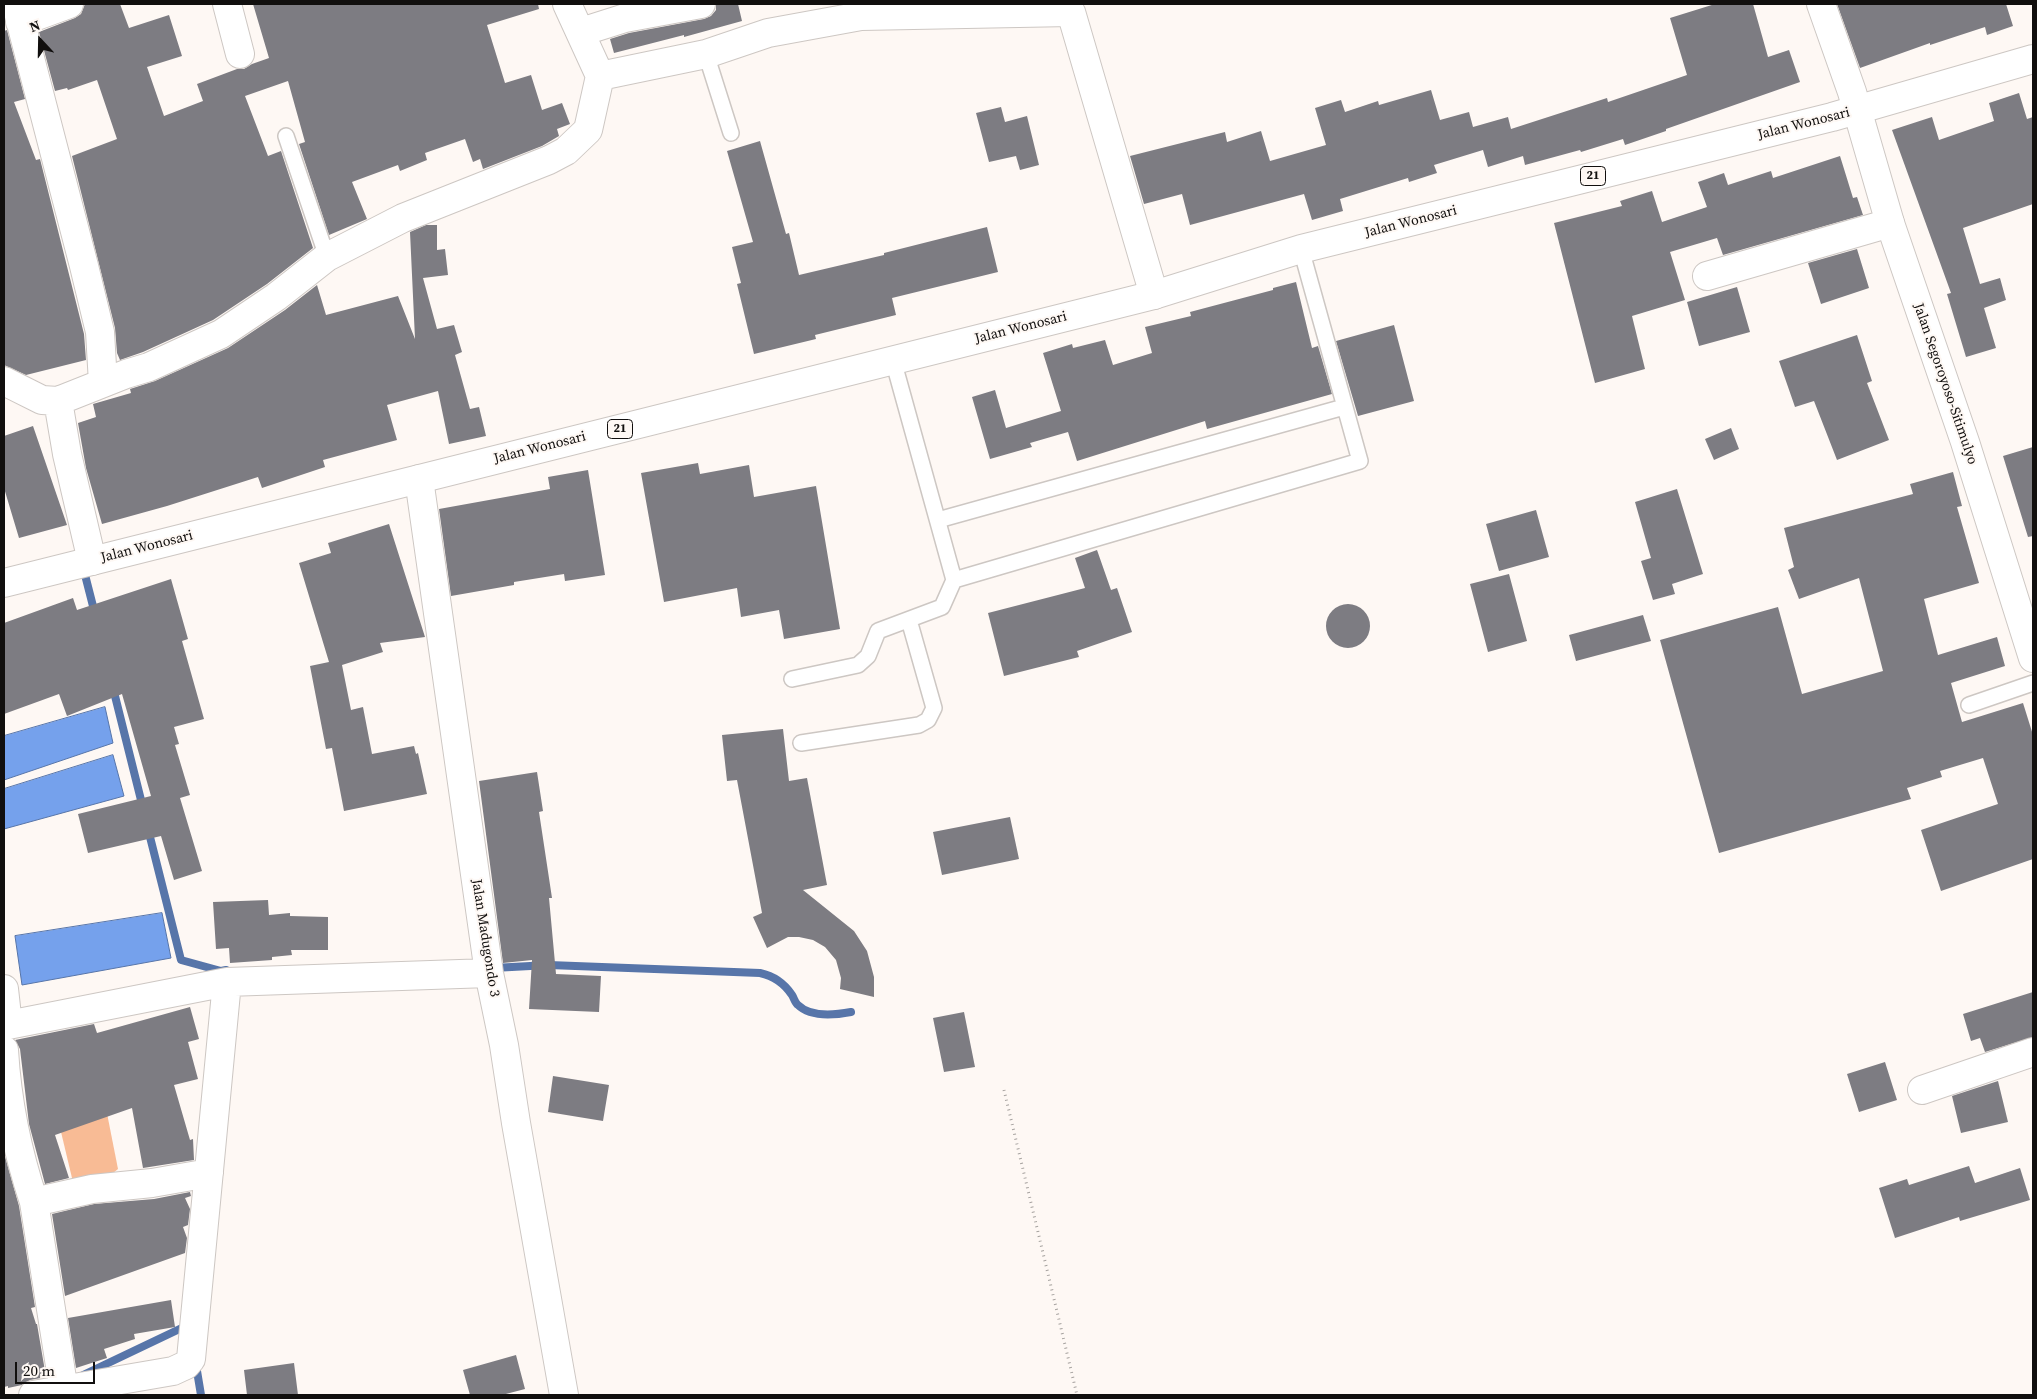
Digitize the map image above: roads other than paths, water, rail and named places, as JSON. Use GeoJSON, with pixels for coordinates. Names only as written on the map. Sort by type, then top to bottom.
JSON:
{"type":"FeatureCollection","features":[{"type":"Feature","properties":{"kind":"main road"},"geometry":{"type":"LineString","coordinates":[[69,4],[18,13],[97,322],[103,383]]}},
{"type":"Feature","properties":{"kind":"main road"},"geometry":{"type":"LineString","coordinates":[[227,4],[240,54]]}},
{"type":"Feature","properties":{"kind":"main road"},"geometry":{"type":"LineString","coordinates":[[4,381],[42,400],[58,402],[103,383],[149,367],[221,334],[276,297],[327,257],[403,218],[549,160],[566,151],[588,130],[600,76],[567,4]]}},
{"type":"Feature","properties":{"kind":"main road"},"geometry":{"type":"LineString","coordinates":[[581,32],[626,18],[701,4]]}},
{"type":"Feature","properties":{"kind":"main road","name":"Jalan Segoroyoso-Sitimulyo"},"geometry":{"type":"LineString","coordinates":[[1821,4],[1858,110],[1890,223],[1965,442],[2033,658]]}},
{"type":"Feature","properties":{"kind":"main road"},"geometry":{"type":"LineString","coordinates":[[600,76],[706,54],[768,33],[861,16],[1071,12],[1154,295]]}},
{"type":"Feature","properties":{"kind":"main road","name":"Jalan Wonosari"},"geometry":{"type":"LineString","coordinates":[[4,583],[1154,295],[1300,249],[1858,110],[2033,59]]}},
{"type":"Feature","properties":{"kind":"main road"},"geometry":{"type":"LineString","coordinates":[[1706,276],[1890,223]]}},
{"type":"Feature","properties":{"kind":"main road"},"geometry":{"type":"LineString","coordinates":[[58,402],[68,454],[84,563]]}},
{"type":"Feature","properties":{"kind":"main road","name":"Jalan Madugondo 3"},"geometry":{"type":"LineString","coordinates":[[419,479],[490,973],[564,1395]]}},
{"type":"Feature","properties":{"kind":"main road"},"geometry":{"type":"LineString","coordinates":[[5,1038],[222,983],[490,973]]}},
{"type":"Feature","properties":{"kind":"main road"},"geometry":{"type":"LineString","coordinates":[[33,1395],[173,1371],[186,1365],[191,1359],[209,1172],[222,983]]}},
{"type":"Feature","properties":{"kind":"main road"},"geometry":{"type":"LineString","coordinates":[[4,989],[5,1038],[14,1178],[34,1202],[64,1391]]}},
{"type":"Feature","properties":{"kind":"main road"},"geometry":{"type":"LineString","coordinates":[[1922,1090],[2033,1052]]}},
{"type":"Feature","properties":{"kind":"main road"},"geometry":{"type":"LineString","coordinates":[[34,1202],[92,1189],[152,1183],[209,1172]]}},
{"type":"Feature","properties":{"kind":"lane"},"geometry":{"type":"LineString","coordinates":[[706,54],[731,133]]}},
{"type":"Feature","properties":{"kind":"lane"},"geometry":{"type":"LineString","coordinates":[[286,136],[327,257]]}},
{"type":"Feature","properties":{"kind":"lane"},"geometry":{"type":"LineString","coordinates":[[954,580],[1360,461],[1300,249]]}},
{"type":"Feature","properties":{"kind":"lane"},"geometry":{"type":"LineString","coordinates":[[792,679],[858,665],[868,656],[878,631],[942,607],[954,580],[893,360]]}},
{"type":"Feature","properties":{"kind":"lane"},"geometry":{"type":"LineString","coordinates":[[938,520],[1344,407]]}},
{"type":"Feature","properties":{"kind":"lane"},"geometry":{"type":"LineString","coordinates":[[801,743],[919,725],[932,716],[934,708],[909,620]]}},
{"type":"Feature","properties":{"kind":"lane"},"geometry":{"type":"LineString","coordinates":[[1970,705],[2033,683]]}},
{"type":"Feature","properties":{"kind":"water"},"geometry":{"type":"Polygon","coordinates":[[[105,707],[113,743],[4,780],[4,736],[105,707]]]}},
{"type":"Feature","properties":{"kind":"water"},"geometry":{"type":"Polygon","coordinates":[[[113,755],[124,796],[4,829],[4,789],[113,755]]]}},
{"type":"Feature","properties":{"kind":"water"},"geometry":{"type":"Polygon","coordinates":[[[162,913],[171,958],[22,985],[15,936],[162,913]]]}},
{"type":"Feature","properties":{"kind":"waterway"},"geometry":{"type":"LineString","coordinates":[[83,567],[95,614]]}},
{"type":"Feature","properties":{"kind":"waterway"},"geometry":{"type":"LineString","coordinates":[[113,688],[143,808]]}},
{"type":"Feature","properties":{"kind":"waterway"},"geometry":{"type":"LineString","coordinates":[[148,829],[181,960],[221,971],[226,970]]}},
{"type":"Feature","properties":{"kind":"waterway"},"geometry":{"type":"LineString","coordinates":[[493,968],[549,965],[760,973],[774,978],[786,987],[797,1004],[803,1009],[816,1014],[831,1015],[851,1012]]}},
{"type":"Feature","properties":{"kind":"waterway"},"geometry":{"type":"LineString","coordinates":[[81,1376],[188,1325]]}},
{"type":"Feature","properties":{"kind":"waterway"},"geometry":{"type":"LineString","coordinates":[[196,1365],[201,1395]]}}]}
